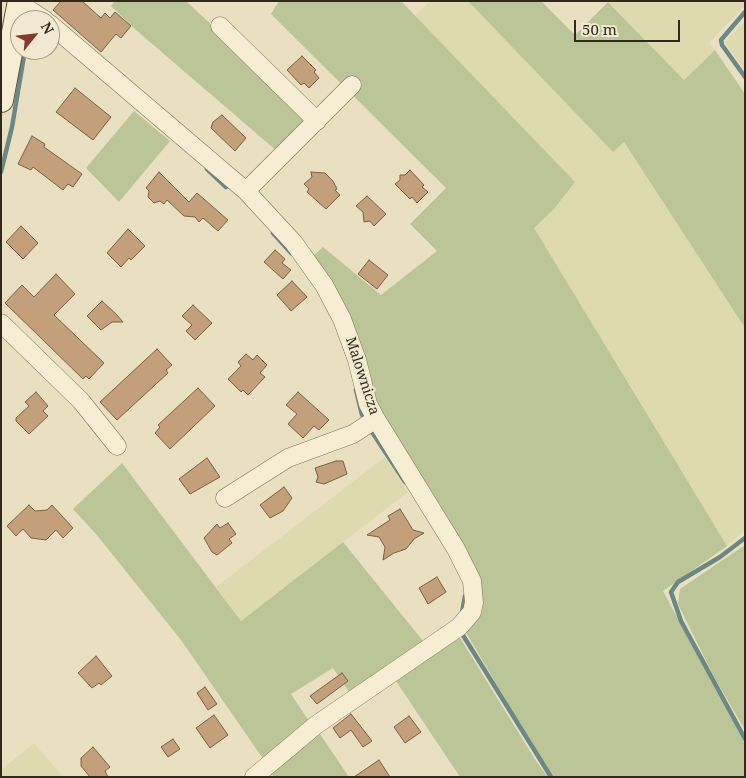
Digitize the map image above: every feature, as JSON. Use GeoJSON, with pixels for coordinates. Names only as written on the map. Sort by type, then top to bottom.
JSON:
{"type":"FeatureCollection","features":[{"type":"Feature","properties":{"kind":"street"},"geometry":{"type":"LineString","coordinates":[[1,100],[3,77],[19,4]]}},
{"type":"Feature","properties":{"kind":"street"},"geometry":{"type":"LineString","coordinates":[[220,26],[317,121]]}},
{"type":"Feature","properties":{"kind":"street","name":"Malownicza"},"geometry":{"type":"LineString","coordinates":[[60,33],[246,191],[294,243],[324,285],[351,340],[368,404],[466,566],[474,592],[472,612],[454,631],[316,725],[254,777]]}},
{"type":"Feature","properties":{"kind":"street"},"geometry":{"type":"LineString","coordinates":[[246,191],[352,85]]}},
{"type":"Feature","properties":{"kind":"street"},"geometry":{"type":"LineString","coordinates":[[1,323],[81,401],[117,446]]}},
{"type":"Feature","properties":{"kind":"street"},"geometry":{"type":"LineString","coordinates":[[225,498],[288,458],[353,434],[376,419]]}},
{"type":"Feature","properties":{"kind":"shaded area"},"geometry":{"type":"Polygon","coordinates":[[[430,1],[468,1],[613,151],[624,142],[745,328],[745,530],[727,546],[533,228],[554,209],[574,182],[415,16],[430,1]]]}},
{"type":"Feature","properties":{"kind":"shaded area"},"geometry":{"type":"Polygon","coordinates":[[[608,1],[745,1],[745,6],[709,43],[715,50],[684,80],[608,1]]]}},
{"type":"Feature","properties":{"kind":"shaded area"},"geometry":{"type":"Polygon","coordinates":[[[745,21],[745,71],[725,42],[745,21]]]}},
{"type":"Feature","properties":{"kind":"shaded area"},"geometry":{"type":"Polygon","coordinates":[[[385,457],[408,492],[241,621],[216,587],[385,457]]]}},
{"type":"Feature","properties":{"kind":"shaded area"},"geometry":{"type":"Polygon","coordinates":[[[34,743],[63,777],[1,777],[1,770],[34,743]]]}},
{"type":"Feature","properties":{"kind":"green space"},"geometry":{"type":"Polygon","coordinates":[[[115,1],[186,1],[310,121],[278,152],[136,30],[111,6],[115,1]]]}},
{"type":"Feature","properties":{"kind":"green space"},"geometry":{"type":"Polygon","coordinates":[[[279,1],[401,1],[575,182],[554,209],[534,228],[727,546],[663,591],[745,744],[745,777],[551,777],[464,629],[479,598],[382,422],[311,258],[323,247],[381,295],[437,251],[410,224],[446,188],[271,14],[279,1]]]}},
{"type":"Feature","properties":{"kind":"green space"},"geometry":{"type":"Polygon","coordinates":[[[468,1],[541,1],[575,35],[608,2],[684,80],[715,50],[745,94],[745,328],[624,142],[613,152],[468,1]]]}},
{"type":"Feature","properties":{"kind":"green space"},"geometry":{"type":"Polygon","coordinates":[[[134,111],[170,141],[119,202],[86,168],[134,111]]]}},
{"type":"Feature","properties":{"kind":"green space"},"geometry":{"type":"Polygon","coordinates":[[[122,463],[241,621],[343,542],[423,641],[351,695],[333,668],[291,694],[311,724],[266,763],[181,640],[96,534],[73,509],[122,463]]]}},
{"type":"Feature","properties":{"kind":"green space"},"geometry":{"type":"Polygon","coordinates":[[[745,545],[745,730],[713,675],[678,604],[680,589],[745,545]]]}},
{"type":"Feature","properties":{"kind":"green space"},"geometry":{"type":"Polygon","coordinates":[[[457,633],[536,761],[548,777],[460,777],[394,678],[457,633]]]}},
{"type":"Feature","properties":{"kind":"green space"},"geometry":{"type":"Polygon","coordinates":[[[318,731],[349,777],[274,777],[270,771],[318,731]]]}},
{"type":"Feature","properties":{"kind":"building"},"geometry":{"type":"Polygon","coordinates":[[[61,1],[82,1],[101,18],[105,13],[110,18],[115,12],[131,26],[121,38],[116,34],[101,52],[60,16],[60,10],[53,10],[61,1]]]}},
{"type":"Feature","properties":{"kind":"building"},"geometry":{"type":"Polygon","coordinates":[[[302,56],[316,70],[314,72],[319,78],[309,88],[304,83],[301,85],[287,70],[302,56]]]}},
{"type":"Feature","properties":{"kind":"building"},"geometry":{"type":"Polygon","coordinates":[[[75,88],[111,117],[93,140],[56,112],[75,88]]]}},
{"type":"Feature","properties":{"kind":"building"},"geometry":{"type":"Polygon","coordinates":[[[222,115],[246,138],[235,151],[211,128],[213,122],[222,115]]]}},
{"type":"Feature","properties":{"kind":"building"},"geometry":{"type":"Polygon","coordinates":[[[32,136],[82,174],[73,187],[68,184],[63,190],[33,167],[31,170],[18,164],[32,136]]]}},
{"type":"Feature","properties":{"kind":"building"},"geometry":{"type":"Polygon","coordinates":[[[410,170],[428,192],[417,203],[412,197],[410,199],[395,184],[400,180],[400,175],[405,175],[410,170]]]}},
{"type":"Feature","properties":{"kind":"building"},"geometry":{"type":"Polygon","coordinates":[[[159,172],[189,202],[197,193],[228,220],[218,231],[203,218],[199,222],[195,217],[184,216],[167,200],[164,204],[160,201],[154,203],[148,197],[149,191],[146,188],[159,172]]]}},
{"type":"Feature","properties":{"kind":"building"},"geometry":{"type":"Polygon","coordinates":[[[311,172],[325,173],[333,181],[337,189],[335,190],[340,195],[326,209],[307,192],[309,189],[304,184],[312,177],[311,172]]]}},
{"type":"Feature","properties":{"kind":"building"},"geometry":{"type":"Polygon","coordinates":[[[367,196],[386,214],[374,226],[370,221],[364,222],[363,212],[356,206],[367,196]]]}},
{"type":"Feature","properties":{"kind":"building"},"geometry":{"type":"Polygon","coordinates":[[[21,226],[38,243],[23,259],[6,242],[21,226]]]}},
{"type":"Feature","properties":{"kind":"building"},"geometry":{"type":"Polygon","coordinates":[[[128,229],[145,246],[131,260],[129,258],[121,267],[107,253],[128,229]]]}},
{"type":"Feature","properties":{"kind":"building"},"geometry":{"type":"Polygon","coordinates":[[[275,250],[285,259],[282,263],[291,270],[283,279],[264,262],[275,250]]]}},
{"type":"Feature","properties":{"kind":"building"},"geometry":{"type":"Polygon","coordinates":[[[369,260],[388,275],[377,289],[358,274],[369,260]]]}},
{"type":"Feature","properties":{"kind":"building"},"geometry":{"type":"Polygon","coordinates":[[[56,274],[75,294],[54,315],[104,363],[89,379],[86,376],[83,379],[5,303],[22,285],[34,297],[56,274]]]}},
{"type":"Feature","properties":{"kind":"building"},"geometry":{"type":"Polygon","coordinates":[[[292,281],[307,297],[291,311],[277,295],[292,281]]]}},
{"type":"Feature","properties":{"kind":"building"},"geometry":{"type":"Polygon","coordinates":[[[102,301],[123,322],[112,322],[101,330],[87,316],[102,301]]]}},
{"type":"Feature","properties":{"kind":"building"},"geometry":{"type":"Polygon","coordinates":[[[193,305],[212,323],[195,340],[186,331],[192,325],[182,316],[193,305]]]}},
{"type":"Feature","properties":{"kind":"building"},"geometry":{"type":"Polygon","coordinates":[[[157,349],[172,365],[166,370],[168,373],[117,420],[100,402],[157,349]]]}},
{"type":"Feature","properties":{"kind":"building"},"geometry":{"type":"Polygon","coordinates":[[[246,354],[253,360],[257,355],[267,365],[260,373],[265,377],[248,395],[243,390],[241,392],[228,379],[241,366],[238,362],[246,354]]]}},
{"type":"Feature","properties":{"kind":"building"},"geometry":{"type":"Polygon","coordinates":[[[198,388],[215,406],[170,449],[155,433],[160,427],[158,425],[198,388]]]}},
{"type":"Feature","properties":{"kind":"building"},"geometry":{"type":"Polygon","coordinates":[[[36,392],[48,406],[43,411],[48,416],[29,434],[16,421],[16,418],[29,406],[25,402],[36,392]]]}},
{"type":"Feature","properties":{"kind":"building"},"geometry":{"type":"Polygon","coordinates":[[[298,392],[329,420],[319,430],[314,426],[303,438],[288,424],[297,414],[286,405],[298,392]]]}},
{"type":"Feature","properties":{"kind":"building"},"geometry":{"type":"Polygon","coordinates":[[[207,458],[220,477],[190,494],[179,479],[207,458]]]}},
{"type":"Feature","properties":{"kind":"building"},"geometry":{"type":"Polygon","coordinates":[[[336,461],[343,461],[347,474],[324,484],[316,482],[318,477],[315,468],[336,461]]]}},
{"type":"Feature","properties":{"kind":"building"},"geometry":{"type":"Polygon","coordinates":[[[284,487],[292,498],[283,511],[270,518],[260,505],[284,487]]]}},
{"type":"Feature","properties":{"kind":"building"},"geometry":{"type":"Polygon","coordinates":[[[29,505],[35,511],[47,510],[52,505],[73,528],[63,538],[56,530],[46,540],[31,538],[23,529],[16,536],[7,526],[29,505]]]}},
{"type":"Feature","properties":{"kind":"building"},"geometry":{"type":"Polygon","coordinates":[[[400,509],[413,530],[424,533],[414,539],[406,549],[394,553],[383,560],[385,547],[379,537],[367,535],[390,520],[388,516],[400,509]]]}},
{"type":"Feature","properties":{"kind":"building"},"geometry":{"type":"Polygon","coordinates":[[[228,523],[236,534],[229,539],[232,543],[217,555],[212,552],[204,538],[217,524],[220,528],[228,523]]]}},
{"type":"Feature","properties":{"kind":"building"},"geometry":{"type":"Polygon","coordinates":[[[437,577],[446,592],[428,604],[419,588],[437,577]]]}},
{"type":"Feature","properties":{"kind":"building"},"geometry":{"type":"Polygon","coordinates":[[[96,656],[112,676],[101,685],[99,683],[92,688],[78,673],[96,656]]]}},
{"type":"Feature","properties":{"kind":"building"},"geometry":{"type":"Polygon","coordinates":[[[342,673],[348,681],[317,704],[310,696],[342,673]]]}},
{"type":"Feature","properties":{"kind":"building"},"geometry":{"type":"Polygon","coordinates":[[[205,687],[217,704],[208,710],[197,693],[205,687]]]}},
{"type":"Feature","properties":{"kind":"building"},"geometry":{"type":"Polygon","coordinates":[[[351,714],[372,741],[363,747],[351,730],[340,738],[333,728],[351,714]]]}},
{"type":"Feature","properties":{"kind":"building"},"geometry":{"type":"Polygon","coordinates":[[[214,715],[228,735],[210,748],[196,728],[214,715]]]}},
{"type":"Feature","properties":{"kind":"building"},"geometry":{"type":"Polygon","coordinates":[[[409,716],[421,732],[405,743],[394,727],[409,716]]]}},
{"type":"Feature","properties":{"kind":"building"},"geometry":{"type":"Polygon","coordinates":[[[173,739],[180,749],[168,757],[161,747],[173,739]]]}},
{"type":"Feature","properties":{"kind":"building"},"geometry":{"type":"Polygon","coordinates":[[[93,747],[110,767],[105,771],[108,777],[90,777],[81,766],[81,758],[93,747]]]}},
{"type":"Feature","properties":{"kind":"building"},"geometry":{"type":"Polygon","coordinates":[[[379,760],[390,777],[354,777],[379,760]]]}},
{"type":"Feature","properties":{"kind":"waterway"},"geometry":{"type":"LineString","coordinates":[[745,12],[721,40],[722,45],[745,77]]}},
{"type":"Feature","properties":{"kind":"waterway"},"geometry":{"type":"LineString","coordinates":[[1,172],[12,127],[23,60]]}},
{"type":"Feature","properties":{"kind":"waterway"},"geometry":{"type":"LineString","coordinates":[[207,169],[226,187]]}},
{"type":"Feature","properties":{"kind":"waterway"},"geometry":{"type":"LineString","coordinates":[[273,233],[291,253]]}},
{"type":"Feature","properties":{"kind":"waterway"},"geometry":{"type":"LineString","coordinates":[[356,390],[362,415]]}},
{"type":"Feature","properties":{"kind":"waterway"},"geometry":{"type":"LineString","coordinates":[[372,432],[405,482]]}},
{"type":"Feature","properties":{"kind":"waterway"},"geometry":{"type":"LineString","coordinates":[[745,538],[720,557],[678,582],[671,592],[681,621],[745,739]]}},
{"type":"Feature","properties":{"kind":"waterway"},"geometry":{"type":"LineString","coordinates":[[462,613],[465,596]]}},
{"type":"Feature","properties":{"kind":"waterway"},"geometry":{"type":"LineString","coordinates":[[461,632],[551,777]]}}]}
